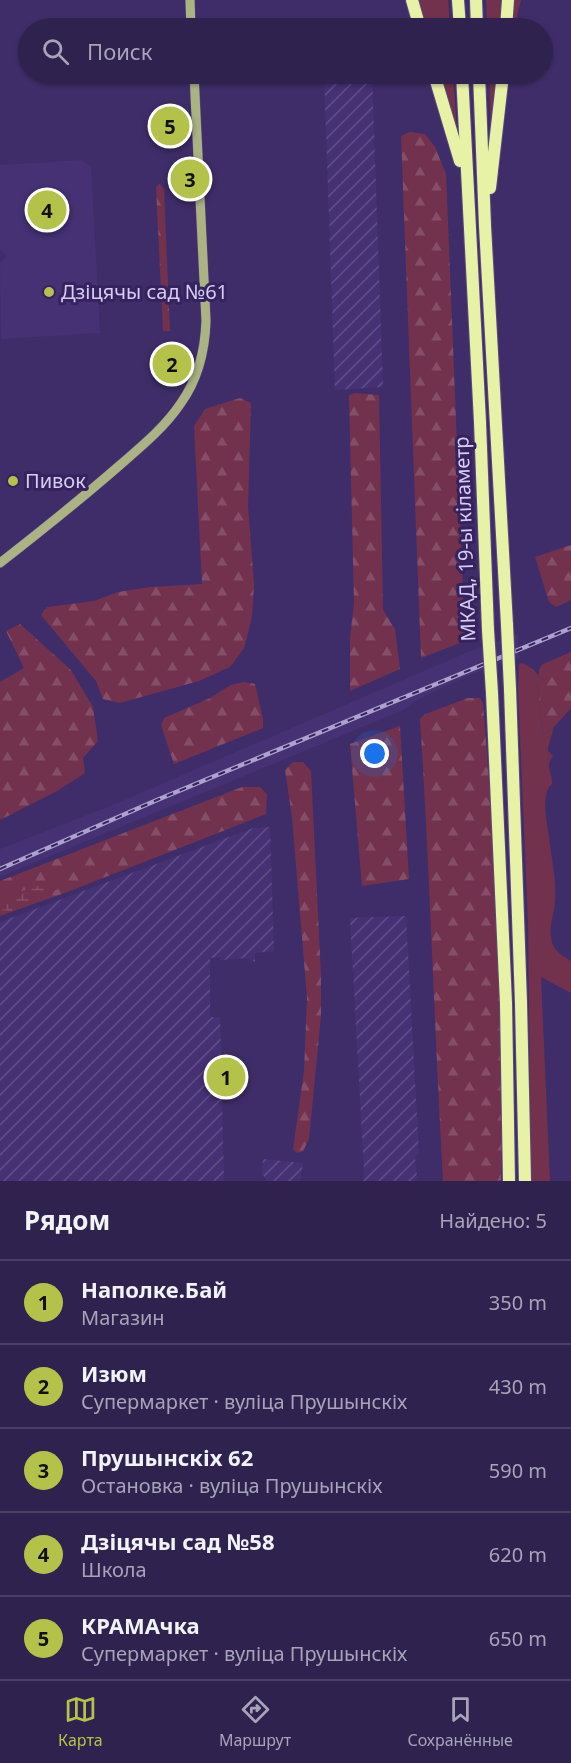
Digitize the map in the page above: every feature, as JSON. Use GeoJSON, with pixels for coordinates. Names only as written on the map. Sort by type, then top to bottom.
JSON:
{"type":"FeatureCollection","features":[{"type":"Feature","properties":{"kind":"highway"},"geometry":{"type":"LineString","coordinates":[[412,0],[417,18]]}},
{"type":"Feature","properties":{"kind":"highway"},"geometry":{"type":"LineString","coordinates":[[458,0],[459,18]]}},
{"type":"Feature","properties":{"kind":"highway"},"geometry":{"type":"LineString","coordinates":[[476,0],[477,18]]}},
{"type":"Feature","properties":{"kind":"highway"},"geometry":{"type":"LineString","coordinates":[[507,18],[508,0]]}},
{"type":"Feature","properties":{"kind":"highway"},"geometry":{"type":"LineString","coordinates":[[437,84],[458,151],[468,200]]}},
{"type":"Feature","properties":{"kind":"highway","name":"МКАД, 19-ы кіламетр"},"geometry":{"type":"LineString","coordinates":[[462,84],[506,1004],[509,1181]]}},
{"type":"Feature","properties":{"kind":"highway","name":"МКАД, 19-ы кіламетр"},"geometry":{"type":"LineString","coordinates":[[479,84],[510,689],[525,1181]]}},
{"type":"Feature","properties":{"kind":"highway"},"geometry":{"type":"LineString","coordinates":[[485,226],[502,84]]}},
{"type":"Feature","properties":{"kind":"street"},"geometry":{"type":"LineString","coordinates":[[190,0],[191,18]]}},
{"type":"Feature","properties":{"kind":"street"},"geometry":{"type":"LineString","coordinates":[[0,563],[81,500],[149,439],[177,409],[194,380],[203,351],[206,321],[194,84]]}},
{"type":"Feature","properties":{"kind":"shaded area"},"geometry":{"type":"Polygon","coordinates":[[[324,84],[372,84],[383,387],[335,390],[324,84]]]}},
{"type":"Feature","properties":{"kind":"shaded area"},"geometry":{"type":"Polygon","coordinates":[[[81,160],[91,166],[100,333],[1,339],[0,263],[7,256],[0,249],[0,165],[81,160]]]}},
{"type":"Feature","properties":{"kind":"shaded area"},"geometry":{"type":"Polygon","coordinates":[[[518,634],[519,658],[477,672],[417,700],[401,711],[0,877],[0,849],[115,804],[468,652],[518,634]]]}},
{"type":"Feature","properties":{"kind":"shaded area"},"geometry":{"type":"Polygon","coordinates":[[[270,827],[274,951],[255,953],[255,962],[247,958],[220,960],[221,957],[210,958],[210,1017],[220,1017],[224,1181],[0,1181],[0,922],[253,828],[270,827]]]}},
{"type":"Feature","properties":{"kind":"shaded area"},"geometry":{"type":"Polygon","coordinates":[[[406,916],[419,1154],[415,1157],[417,1177],[415,1181],[363,1181],[350,918],[406,916]]]}},
{"type":"Feature","properties":{"kind":"shaded area"},"geometry":{"type":"Polygon","coordinates":[[[263,1159],[303,1163],[300,1181],[267,1181],[262,1174],[263,1159]]]}},
{"type":"Feature","properties":{"kind":"green space"},"geometry":{"type":"Polygon","coordinates":[[[417,0],[448,0],[449,18],[423,18],[417,0]]]}},
{"type":"Feature","properties":{"kind":"green space"},"geometry":{"type":"Polygon","coordinates":[[[486,0],[501,0],[500,18],[487,18],[486,0]]]}},
{"type":"Feature","properties":{"kind":"green space"},"geometry":{"type":"Polygon","coordinates":[[[514,0],[521,0],[517,18],[513,18],[514,0]]]}},
{"type":"Feature","properties":{"kind":"green space"},"geometry":{"type":"Polygon","coordinates":[[[442,84],[454,84],[457,131],[442,84]]]}},
{"type":"Feature","properties":{"kind":"green space"},"geometry":{"type":"Polygon","coordinates":[[[489,84],[497,84],[491,134],[489,84]]]}},
{"type":"Feature","properties":{"kind":"green space"},"geometry":{"type":"Polygon","coordinates":[[[410,132],[425,134],[435,147],[446,174],[465,641],[421,658],[401,136],[410,132]]]}},
{"type":"Feature","properties":{"kind":"green space"},"geometry":{"type":"Polygon","coordinates":[[[160,184],[164,189],[170,331],[163,331],[156,187],[160,184]]]}},
{"type":"Feature","properties":{"kind":"green space"},"geometry":{"type":"Polygon","coordinates":[[[355,393],[379,395],[383,610],[395,629],[400,669],[350,691],[350,638],[354,603],[349,395],[355,393]]]}},
{"type":"Feature","properties":{"kind":"green space"},"geometry":{"type":"Polygon","coordinates":[[[240,398],[251,403],[248,506],[254,584],[252,617],[244,648],[230,667],[199,681],[120,703],[103,699],[96,681],[41,615],[47,607],[94,601],[118,592],[151,587],[202,584],[194,426],[205,409],[240,398]]]}},
{"type":"Feature","properties":{"kind":"green space"},"geometry":{"type":"Polygon","coordinates":[[[571,545],[571,600],[556,607],[549,602],[535,557],[571,545]]]}},
{"type":"Feature","properties":{"kind":"green space"},"geometry":{"type":"Polygon","coordinates":[[[20,624],[71,670],[93,707],[98,741],[83,758],[85,773],[57,791],[0,820],[0,682],[24,668],[6,631],[20,624]]]}},
{"type":"Feature","properties":{"kind":"green space"},"geometry":{"type":"Polygon","coordinates":[[[571,652],[571,708],[554,727],[543,735],[537,681],[541,665],[571,652]]]}},
{"type":"Feature","properties":{"kind":"green space"},"geometry":{"type":"Polygon","coordinates":[[[522,663],[533,669],[539,676],[537,682],[543,735],[554,727],[548,748],[553,756],[549,763],[552,784],[548,788],[545,801],[555,886],[551,936],[555,948],[571,961],[571,993],[541,977],[550,1181],[532,1181],[531,1173],[528,921],[518,689],[519,664],[522,663]]]}},
{"type":"Feature","properties":{"kind":"green space"},"geometry":{"type":"Polygon","coordinates":[[[244,682],[255,684],[263,728],[174,764],[161,725],[164,718],[208,699],[231,685],[244,682]]]}},
{"type":"Feature","properties":{"kind":"green space"},"geometry":{"type":"Polygon","coordinates":[[[468,698],[480,698],[483,703],[497,885],[503,1090],[501,1181],[442,1181],[420,719],[425,714],[468,698]]]}},
{"type":"Feature","properties":{"kind":"green space"},"geometry":{"type":"Polygon","coordinates":[[[400,726],[409,879],[362,886],[350,744],[400,726]]]}},
{"type":"Feature","properties":{"kind":"green space"},"geometry":{"type":"Polygon","coordinates":[[[293,762],[303,762],[311,771],[321,975],[321,1016],[309,1139],[303,1151],[297,1153],[293,1149],[304,1071],[307,998],[292,817],[285,770],[293,762]]]}},
{"type":"Feature","properties":{"kind":"green space"},"geometry":{"type":"Polygon","coordinates":[[[242,787],[260,787],[267,794],[266,814],[0,916],[0,881],[242,787]]]}},
{"type":"Feature","properties":{"kind":"green space"},"geometry":{"type":"Polygon","coordinates":[[[35,886],[63,887],[24,905],[0,910],[1,899],[35,886]]]}},
{"type":"Feature","properties":{"kind":"railway"},"geometry":{"type":"LineString","coordinates":[[0,869],[157,800],[571,628]]}},
{"type":"Feature","properties":{"kind":"place","name":"КРАМАчка"},"geometry":{"type":"Point","coordinates":[170,126]}},
{"type":"Feature","properties":{"kind":"place","name":"Прушынскіх 62"},"geometry":{"type":"Point","coordinates":[190,179]}},
{"type":"Feature","properties":{"kind":"place","name":"Дзіцячы сад №58"},"geometry":{"type":"Point","coordinates":[47,210]}},
{"type":"Feature","properties":{"kind":"place","name":"Дзіцячы сад №61"},"geometry":{"type":"Point","coordinates":[49,292]}},
{"type":"Feature","properties":{"kind":"place","name":"Изюм"},"geometry":{"type":"Point","coordinates":[172,364]}},
{"type":"Feature","properties":{"kind":"place","name":"Пивок"},"geometry":{"type":"Point","coordinates":[13,481]}},
{"type":"Feature","properties":{"kind":"place","name":"Наполке.Бай"},"geometry":{"type":"Point","coordinates":[226,1077]}}]}
